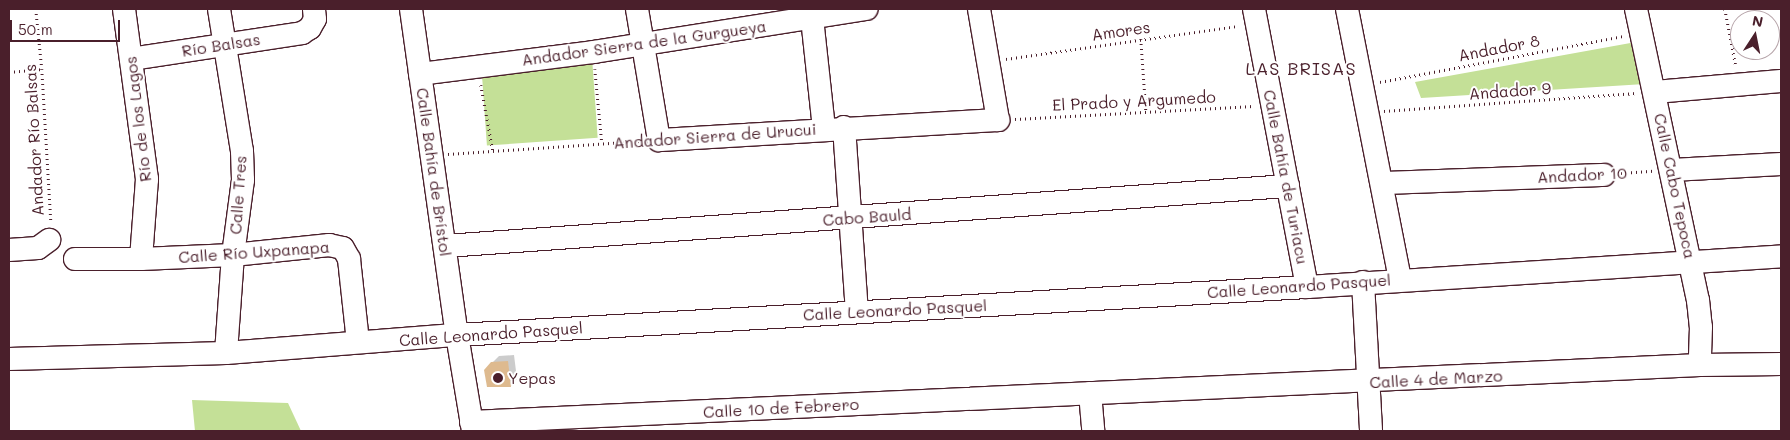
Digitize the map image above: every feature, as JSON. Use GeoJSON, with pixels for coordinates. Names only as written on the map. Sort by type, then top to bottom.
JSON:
{"type":"FeatureCollection","features":[{"type":"Feature","properties":{"kind":"street","name":"Río de los Lagos"},"geometry":{"type":"LineString","coordinates":[[124,9],[147,180],[141,259]]}},
{"type":"Feature","properties":{"kind":"street","name":"Calle Tres"},"geometry":{"type":"LineString","coordinates":[[219,9],[242,151],[240,209],[233,256],[226,353]]}},
{"type":"Feature","properties":{"kind":"street","name":"Calle Bahía de Brístol"},"geometry":{"type":"LineString","coordinates":[[411,9],[446,246],[457,335],[472,427]]}},
{"type":"Feature","properties":{"kind":"street"},"geometry":{"type":"LineString","coordinates":[[637,9],[660,140]]}},
{"type":"Feature","properties":{"kind":"street","name":"Andador Sierra de la Gurgueya"},"geometry":{"type":"LineString","coordinates":[[420,74],[594,52],[812,14],[868,9]]}},
{"type":"Feature","properties":{"kind":"street"},"geometry":{"type":"LineString","coordinates":[[978,9],[998,120]]}},
{"type":"Feature","properties":{"kind":"street"},"geometry":{"type":"LineString","coordinates":[[1347,9],[1400,279]]}},
{"type":"Feature","properties":{"kind":"street","name":"Calle Cabo Tepoca"},"geometry":{"type":"LineString","coordinates":[[1636,9],[1691,261],[1700,318],[1700,365]]}},
{"type":"Feature","properties":{"kind":"street"},"geometry":{"type":"LineString","coordinates":[[812,14],[851,218],[857,312]]}},
{"type":"Feature","properties":{"kind":"street","name":"Calle Bahía de Turiacu"},"geometry":{"type":"LineString","coordinates":[[1256,16],[1307,286]]}},
{"type":"Feature","properties":{"kind":"street","name":"Río Balsas"},"geometry":{"type":"LineString","coordinates":[[131,59],[302,33],[312,18]]}},
{"type":"Feature","properties":{"kind":"street"},"geometry":{"type":"LineString","coordinates":[[1655,92],[1740,83],[1781,81]]}},
{"type":"Feature","properties":{"kind":"street","name":"Andador Sierra de Urucui"},"geometry":{"type":"LineString","coordinates":[[660,140],[834,128],[998,120]]}},
{"type":"Feature","properties":{"kind":"street"},"geometry":{"type":"LineString","coordinates":[[1672,170],[1781,164]]}},
{"type":"Feature","properties":{"kind":"street","name":"Andador 10"},"geometry":{"type":"LineString","coordinates":[[1382,183],[1604,175]]}},
{"type":"Feature","properties":{"kind":"street","name":"Cabo Bauld"},"geometry":{"type":"LineString","coordinates":[[446,246],[1288,186]]}},
{"type":"Feature","properties":{"kind":"street"},"geometry":{"type":"LineString","coordinates":[[9,250],[38,248],[49,240]]}},
{"type":"Feature","properties":{"kind":"street","name":"Calle Río Uxpanapa"},"geometry":{"type":"LineString","coordinates":[[75,259],[233,256],[329,245],[344,248],[349,259],[358,342]]}},
{"type":"Feature","properties":{"kind":"street","name":"Calle Leonardo Pasquel"},"geometry":{"type":"LineString","coordinates":[[9,359],[226,353],[457,335],[1307,286],[1781,256]]}},
{"type":"Feature","properties":{"kind":"street"},"geometry":{"type":"LineString","coordinates":[[1363,282],[1370,382],[1371,431]]}},
{"type":"Feature","properties":{"kind":"street","name":"Calle 4 de Marzo"},"geometry":{"type":"LineString","coordinates":[[1090,393],[1370,382],[1700,365],[1781,364]]}},
{"type":"Feature","properties":{"kind":"street"},"geometry":{"type":"LineString","coordinates":[[1090,393],[1093,431]]}},
{"type":"Feature","properties":{"kind":"street","name":"Calle 10 de Febrero"},"geometry":{"type":"LineString","coordinates":[[472,427],[582,424],[1090,393]]}},
{"type":"Feature","properties":{"kind":"path","name":"Andador Río Balsas"},"geometry":{"type":"LineString","coordinates":[[36,9],[42,70],[51,222],[49,240]]}},
{"type":"Feature","properties":{"kind":"path"},"geometry":{"type":"LineString","coordinates":[[1725,9],[1740,83]]}},
{"type":"Feature","properties":{"kind":"path","name":"Amores"},"geometry":{"type":"LineString","coordinates":[[988,62],[1141,39],[1256,16]]}},
{"type":"Feature","properties":{"kind":"path","name":"Andador 8"},"geometry":{"type":"LineString","coordinates":[[1361,85],[1640,33]]}},
{"type":"Feature","properties":{"kind":"path"},"geometry":{"type":"LineString","coordinates":[[1141,39],[1146,111]]}},
{"type":"Feature","properties":{"kind":"path"},"geometry":{"type":"LineString","coordinates":[[594,52],[602,143]]}},
{"type":"Feature","properties":{"kind":"path"},"geometry":{"type":"LineString","coordinates":[[478,66],[493,151]]}},
{"type":"Feature","properties":{"kind":"path"},"geometry":{"type":"LineString","coordinates":[[9,72],[42,70]]}},
{"type":"Feature","properties":{"kind":"path","name":"Andador 9"},"geometry":{"type":"LineString","coordinates":[[1367,112],[1655,92]]}},
{"type":"Feature","properties":{"kind":"path","name":"El Prado y Argumedo"},"geometry":{"type":"LineString","coordinates":[[998,120],[1272,105]]}},
{"type":"Feature","properties":{"kind":"path","name":"Andador Sierra de Urucui"},"geometry":{"type":"LineString","coordinates":[[432,155],[660,140]]}},
{"type":"Feature","properties":{"kind":"path","name":"Andador 10"},"geometry":{"type":"LineString","coordinates":[[1604,175],[1672,170]]}},
{"type":"Feature","properties":{"kind":"green space"},"geometry":{"type":"Polygon","coordinates":[[[1636,42],[1645,84],[1421,98],[1415,82],[1636,42]]]}},
{"type":"Feature","properties":{"kind":"green space"},"geometry":{"type":"Polygon","coordinates":[[[592,57],[598,138],[487,146],[481,65],[592,57]]]}},
{"type":"Feature","properties":{"kind":"green space"},"geometry":{"type":"Polygon","coordinates":[[[192,400],[288,403],[301,431],[195,431],[192,400]]]}},
{"type":"Feature","properties":{"kind":"building","name":"Yepas"},"geometry":{"type":"Polygon","coordinates":[[[508,361],[511,387],[487,387],[484,370],[491,362],[508,361]]]}},
{"type":"Feature","properties":{"kind":"place","name":"Yepas"},"geometry":{"type":"Point","coordinates":[498,378]}},
{"type":"Feature","properties":{"kind":"district","name":"LAS BRISAS"},"geometry":{"type":"Point","coordinates":[1301,68]}}]}
